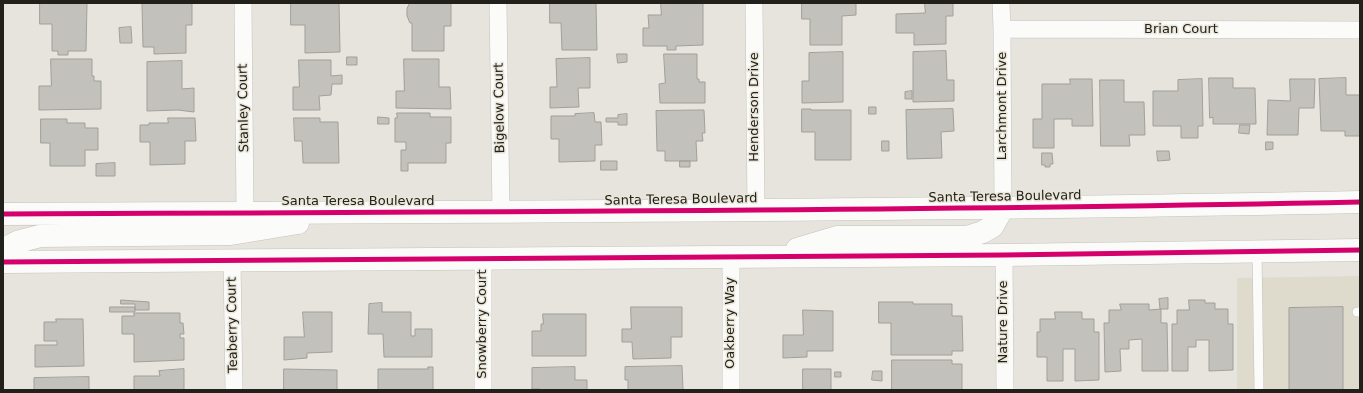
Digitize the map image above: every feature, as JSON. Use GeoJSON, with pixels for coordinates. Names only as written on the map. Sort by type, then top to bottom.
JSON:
{"type":"FeatureCollection","features":[{"type":"Feature","properties":{"kind":"main road","name":"Santa Teresa Boulevard"},"geometry":{"type":"LineString","coordinates":[[3,214],[501,213],[1003,208],[1360,202]]}},
{"type":"Feature","properties":{"kind":"main road"},"geometry":{"type":"LineString","coordinates":[[769,257],[837,237],[967,237],[983,232],[993,226],[1003,208]]}},
{"type":"Feature","properties":{"kind":"main road"},"geometry":{"type":"LineString","coordinates":[[3,249],[17,242],[40,236],[232,234],[361,213]]}},
{"type":"Feature","properties":{"kind":"main road"},"geometry":{"type":"LineString","coordinates":[[3,262],[1004,255],[1360,250]]}},
{"type":"Feature","properties":{"kind":"street","name":"Stanley Court"},"geometry":{"type":"LineString","coordinates":[[243,3],[245,213]]}},
{"type":"Feature","properties":{"kind":"street","name":"Bigelow Court"},"geometry":{"type":"LineString","coordinates":[[498,3],[501,213]]}},
{"type":"Feature","properties":{"kind":"street","name":"Henderson Drive"},"geometry":{"type":"LineString","coordinates":[[754,3],[756,210]]}},
{"type":"Feature","properties":{"kind":"street","name":"Larchmont Drive"},"geometry":{"type":"LineString","coordinates":[[1001,3],[1003,208]]}},
{"type":"Feature","properties":{"kind":"street","name":"Brian Court"},"geometry":{"type":"LineString","coordinates":[[1002,29],[1360,30]]}},
{"type":"Feature","properties":{"kind":"street","name":"Nature Drive"},"geometry":{"type":"LineString","coordinates":[[1004,255],[1005,390]]}},
{"type":"Feature","properties":{"kind":"street","name":"Oakberry Way"},"geometry":{"type":"LineString","coordinates":[[731,257],[731,390]]}},
{"type":"Feature","properties":{"kind":"street","name":"Snowberry Court"},"geometry":{"type":"LineString","coordinates":[[483,258],[483,390]]}},
{"type":"Feature","properties":{"kind":"street","name":"Teaberry Court"},"geometry":{"type":"LineString","coordinates":[[232,260],[234,390]]}},
{"type":"Feature","properties":{"kind":"lane"},"geometry":{"type":"LineString","coordinates":[[1257,251],[1258,390]]}},
{"type":"Feature","properties":{"kind":"shaded area"},"geometry":{"type":"Polygon","coordinates":[[[1360,276],[1360,390],[1237,390],[1237,278],[1360,276]]]}},
{"type":"Feature","properties":{"kind":"building"},"geometry":{"type":"Polygon","coordinates":[[[40,3],[87,3],[86,51],[68,51],[68,55],[58,55],[58,51],[52,51],[52,24],[40,24],[40,3]]]}},
{"type":"Feature","properties":{"kind":"building"},"geometry":{"type":"Polygon","coordinates":[[[192,3],[192,25],[186,25],[186,53],[154,54],[154,47],[143,47],[142,4],[192,3]]]}},
{"type":"Feature","properties":{"kind":"building"},"geometry":{"type":"Polygon","coordinates":[[[291,3],[339,3],[340,52],[305,53],[305,25],[291,25],[291,3]]]}},
{"type":"Feature","properties":{"kind":"building"},"geometry":{"type":"Polygon","coordinates":[[[410,3],[451,3],[451,26],[444,26],[444,51],[412,51],[412,23],[410,23],[407,16],[407,9],[410,3]]]}},
{"type":"Feature","properties":{"kind":"building"},"geometry":{"type":"Polygon","coordinates":[[[550,3],[596,3],[597,50],[562,50],[561,23],[550,23],[550,3]]]}},
{"type":"Feature","properties":{"kind":"building"},"geometry":{"type":"Polygon","coordinates":[[[661,3],[703,3],[703,45],[676,46],[676,50],[667,50],[667,46],[643,46],[643,28],[649,28],[648,15],[661,15],[661,3]]]}},
{"type":"Feature","properties":{"kind":"building"},"geometry":{"type":"Polygon","coordinates":[[[802,3],[856,3],[856,15],[842,16],[842,45],[810,45],[810,19],[802,19],[802,3]]]}},
{"type":"Feature","properties":{"kind":"building"},"geometry":{"type":"Polygon","coordinates":[[[925,3],[953,3],[953,16],[946,16],[946,44],[914,45],[914,33],[896,33],[896,14],[925,13],[925,3]]]}},
{"type":"Feature","properties":{"kind":"building"},"geometry":{"type":"Polygon","coordinates":[[[131,27],[132,43],[120,43],[119,28],[131,27]]]}},
{"type":"Feature","properties":{"kind":"building"},"geometry":{"type":"Polygon","coordinates":[[[946,51],[947,80],[954,80],[954,101],[913,102],[913,52],[946,51]]]}},
{"type":"Feature","properties":{"kind":"building"},"geometry":{"type":"Polygon","coordinates":[[[843,52],[843,102],[802,103],[802,81],[809,81],[809,53],[843,52]]]}},
{"type":"Feature","properties":{"kind":"building"},"geometry":{"type":"Polygon","coordinates":[[[617,54],[627,54],[627,62],[618,63],[617,54]]]}},
{"type":"Feature","properties":{"kind":"building"},"geometry":{"type":"Polygon","coordinates":[[[664,54],[697,54],[697,79],[699,79],[699,82],[705,82],[705,103],[660,103],[659,84],[665,83],[664,54]]]}},
{"type":"Feature","properties":{"kind":"building"},"geometry":{"type":"Polygon","coordinates":[[[347,57],[357,57],[357,65],[347,65],[347,57]]]}},
{"type":"Feature","properties":{"kind":"building"},"geometry":{"type":"Polygon","coordinates":[[[590,58],[590,88],[578,88],[579,107],[550,108],[550,87],[557,87],[556,59],[590,58]]]}},
{"type":"Feature","properties":{"kind":"building"},"geometry":{"type":"Polygon","coordinates":[[[51,59],[92,59],[92,76],[94,76],[94,81],[101,81],[101,109],[39,110],[39,86],[51,86],[51,59]]]}},
{"type":"Feature","properties":{"kind":"building"},"geometry":{"type":"Polygon","coordinates":[[[404,59],[439,59],[439,87],[450,87],[451,109],[396,108],[396,91],[404,91],[404,59]]]}},
{"type":"Feature","properties":{"kind":"building"},"geometry":{"type":"Polygon","coordinates":[[[299,60],[331,60],[331,76],[342,75],[342,84],[332,84],[331,95],[319,96],[320,110],[293,110],[293,87],[299,87],[299,60]]]}},
{"type":"Feature","properties":{"kind":"building"},"geometry":{"type":"Polygon","coordinates":[[[182,61],[182,89],[194,88],[194,112],[178,110],[147,111],[147,62],[182,61]]]}},
{"type":"Feature","properties":{"kind":"building"},"geometry":{"type":"Polygon","coordinates":[[[1209,78],[1233,78],[1233,88],[1255,88],[1256,124],[1213,124],[1213,117],[1210,118],[1209,78]]]}},
{"type":"Feature","properties":{"kind":"building"},"geometry":{"type":"Polygon","coordinates":[[[1346,78],[1346,95],[1360,95],[1360,136],[1345,136],[1345,131],[1321,131],[1319,79],[1346,78]]]}},
{"type":"Feature","properties":{"kind":"building"},"geometry":{"type":"Polygon","coordinates":[[[1070,79],[1092,79],[1093,126],[1072,126],[1072,119],[1054,119],[1054,148],[1033,148],[1033,119],[1042,119],[1042,84],[1070,84],[1070,79]]]}},
{"type":"Feature","properties":{"kind":"building"},"geometry":{"type":"Polygon","coordinates":[[[1202,79],[1203,126],[1198,126],[1198,138],[1181,138],[1181,126],[1153,126],[1153,91],[1178,91],[1178,80],[1202,79]]]}},
{"type":"Feature","properties":{"kind":"building"},"geometry":{"type":"Polygon","coordinates":[[[1290,79],[1315,79],[1314,108],[1299,108],[1298,135],[1267,135],[1268,100],[1290,101],[1290,79]]]}},
{"type":"Feature","properties":{"kind":"building"},"geometry":{"type":"Polygon","coordinates":[[[1100,80],[1124,80],[1124,102],[1144,102],[1145,135],[1129,135],[1130,146],[1101,146],[1100,80]]]}},
{"type":"Feature","properties":{"kind":"building"},"geometry":{"type":"Polygon","coordinates":[[[912,91],[912,99],[905,99],[905,92],[912,91]]]}},
{"type":"Feature","properties":{"kind":"building"},"geometry":{"type":"Polygon","coordinates":[[[869,107],[876,107],[876,114],[869,114],[869,107]]]}},
{"type":"Feature","properties":{"kind":"building"},"geometry":{"type":"Polygon","coordinates":[[[802,109],[851,110],[851,160],[815,160],[815,132],[802,132],[802,109]]]}},
{"type":"Feature","properties":{"kind":"building"},"geometry":{"type":"Polygon","coordinates":[[[953,109],[954,131],[941,132],[942,158],[907,159],[906,110],[953,109]]]}},
{"type":"Feature","properties":{"kind":"building"},"geometry":{"type":"Polygon","coordinates":[[[704,110],[705,133],[702,133],[703,141],[696,141],[697,161],[665,161],[665,151],[657,151],[656,111],[704,110]]]}},
{"type":"Feature","properties":{"kind":"building"},"geometry":{"type":"Polygon","coordinates":[[[397,113],[430,113],[430,117],[451,117],[451,143],[446,143],[446,163],[408,163],[408,171],[401,171],[401,150],[406,150],[406,142],[395,142],[395,118],[397,118],[397,113]]]}},
{"type":"Feature","properties":{"kind":"building"},"geometry":{"type":"Polygon","coordinates":[[[594,113],[595,122],[601,122],[602,145],[595,145],[595,161],[559,162],[559,139],[551,139],[551,116],[575,116],[575,114],[594,113]]]}},
{"type":"Feature","properties":{"kind":"building"},"geometry":{"type":"Polygon","coordinates":[[[627,114],[627,125],[618,125],[618,122],[606,122],[606,118],[618,118],[618,115],[627,114]]]}},
{"type":"Feature","properties":{"kind":"building"},"geometry":{"type":"Polygon","coordinates":[[[378,117],[389,118],[389,124],[378,124],[378,117]]]}},
{"type":"Feature","properties":{"kind":"building"},"geometry":{"type":"Polygon","coordinates":[[[168,118],[195,118],[196,141],[185,141],[185,164],[150,165],[150,142],[140,142],[140,125],[149,125],[149,123],[168,123],[168,118]]]}},
{"type":"Feature","properties":{"kind":"building"},"geometry":{"type":"Polygon","coordinates":[[[294,118],[320,118],[320,122],[338,122],[339,163],[303,163],[302,141],[295,141],[294,118]]]}},
{"type":"Feature","properties":{"kind":"building"},"geometry":{"type":"Polygon","coordinates":[[[41,119],[67,119],[67,123],[85,123],[85,128],[98,128],[98,150],[85,150],[85,166],[50,166],[50,143],[41,143],[41,119]]]}},
{"type":"Feature","properties":{"kind":"building"},"geometry":{"type":"Polygon","coordinates":[[[1240,125],[1250,125],[1249,134],[1239,133],[1240,125]]]}},
{"type":"Feature","properties":{"kind":"building"},"geometry":{"type":"Polygon","coordinates":[[[882,141],[889,141],[889,151],[882,151],[882,141]]]}},
{"type":"Feature","properties":{"kind":"building"},"geometry":{"type":"Polygon","coordinates":[[[1266,142],[1273,142],[1273,149],[1266,150],[1266,142]]]}},
{"type":"Feature","properties":{"kind":"building"},"geometry":{"type":"Polygon","coordinates":[[[1157,151],[1169,151],[1170,160],[1158,161],[1157,151]]]}},
{"type":"Feature","properties":{"kind":"building"},"geometry":{"type":"Polygon","coordinates":[[[1042,153],[1052,153],[1053,164],[1050,164],[1050,167],[1045,167],[1045,165],[1042,165],[1042,153]]]}},
{"type":"Feature","properties":{"kind":"building"},"geometry":{"type":"Polygon","coordinates":[[[601,161],[617,161],[617,170],[601,170],[601,161]]]}},
{"type":"Feature","properties":{"kind":"building"},"geometry":{"type":"Polygon","coordinates":[[[680,161],[690,161],[690,167],[680,167],[680,161]]]}},
{"type":"Feature","properties":{"kind":"building"},"geometry":{"type":"Polygon","coordinates":[[[115,163],[115,176],[96,176],[96,164],[115,163]]]}},
{"type":"Feature","properties":{"kind":"building"},"geometry":{"type":"Polygon","coordinates":[[[1168,298],[1168,309],[1160,309],[1159,299],[1168,298]]]}},
{"type":"Feature","properties":{"kind":"building"},"geometry":{"type":"Polygon","coordinates":[[[121,300],[149,302],[149,310],[135,310],[135,304],[121,304],[121,300]]]}},
{"type":"Feature","properties":{"kind":"building"},"geometry":{"type":"Polygon","coordinates":[[[1189,300],[1205,300],[1205,303],[1215,303],[1215,309],[1228,309],[1228,324],[1233,324],[1233,370],[1209,371],[1209,340],[1196,340],[1196,347],[1188,347],[1188,371],[1172,371],[1172,324],[1177,324],[1177,310],[1189,310],[1189,300]]]}},
{"type":"Feature","properties":{"kind":"building"},"geometry":{"type":"Polygon","coordinates":[[[879,302],[952,304],[952,316],[962,316],[963,351],[952,351],[952,355],[891,355],[891,323],[879,323],[879,302]]]}},
{"type":"Feature","properties":{"kind":"building"},"geometry":{"type":"Polygon","coordinates":[[[382,303],[382,312],[411,312],[411,336],[415,336],[415,329],[432,329],[432,357],[384,357],[383,334],[368,334],[369,304],[382,303]]]}},
{"type":"Feature","properties":{"kind":"building"},"geometry":{"type":"Polygon","coordinates":[[[1120,304],[1149,304],[1149,310],[1161,309],[1161,323],[1167,323],[1168,371],[1142,371],[1142,339],[1129,340],[1129,349],[1120,349],[1121,371],[1105,372],[1104,323],[1109,323],[1109,310],[1121,310],[1120,304]]]}},
{"type":"Feature","properties":{"kind":"building"},"geometry":{"type":"Polygon","coordinates":[[[110,307],[135,307],[135,312],[110,312],[110,307]]]}},
{"type":"Feature","properties":{"kind":"building"},"geometry":{"type":"Polygon","coordinates":[[[631,307],[682,307],[682,337],[671,337],[671,358],[633,359],[632,342],[622,342],[622,329],[631,329],[631,307]]]}},
{"type":"Feature","properties":{"kind":"building"},"geometry":{"type":"Polygon","coordinates":[[[1343,307],[1343,390],[1289,390],[1289,308],[1343,307]]]}},
{"type":"Feature","properties":{"kind":"building"},"geometry":{"type":"Polygon","coordinates":[[[803,310],[833,311],[833,351],[807,351],[807,357],[783,358],[783,335],[803,335],[803,310]]]}},
{"type":"Feature","properties":{"kind":"building"},"geometry":{"type":"Polygon","coordinates":[[[303,312],[332,312],[332,352],[307,353],[307,358],[284,360],[284,337],[304,337],[303,312]]]}},
{"type":"Feature","properties":{"kind":"building"},"geometry":{"type":"Polygon","coordinates":[[[1055,312],[1082,312],[1082,319],[1094,319],[1094,332],[1099,332],[1099,380],[1075,381],[1075,349],[1063,349],[1063,381],[1047,381],[1047,357],[1037,357],[1037,332],[1040,332],[1040,319],[1055,319],[1055,312]]]}},
{"type":"Feature","properties":{"kind":"building"},"geometry":{"type":"Polygon","coordinates":[[[134,313],[180,313],[180,323],[183,323],[184,334],[180,334],[180,338],[184,338],[184,360],[134,362],[134,334],[122,334],[122,316],[134,316],[134,313]]]}},
{"type":"Feature","properties":{"kind":"building"},"geometry":{"type":"Polygon","coordinates":[[[543,314],[586,314],[586,356],[532,356],[532,331],[541,331],[543,314]]]}},
{"type":"Feature","properties":{"kind":"building"},"geometry":{"type":"Polygon","coordinates":[[[56,319],[83,319],[84,366],[35,367],[35,345],[57,345],[57,341],[44,341],[44,322],[56,322],[56,319]]]}},
{"type":"Feature","properties":{"kind":"building"},"geometry":{"type":"Polygon","coordinates":[[[892,360],[952,360],[952,364],[962,364],[962,390],[892,390],[892,360]]]}},
{"type":"Feature","properties":{"kind":"building"},"geometry":{"type":"Polygon","coordinates":[[[682,366],[683,390],[628,390],[628,380],[625,380],[625,367],[682,366]]]}},
{"type":"Feature","properties":{"kind":"building"},"geometry":{"type":"Polygon","coordinates":[[[428,367],[433,367],[433,390],[378,390],[378,369],[428,369],[428,367]]]}},
{"type":"Feature","properties":{"kind":"building"},"geometry":{"type":"Polygon","coordinates":[[[575,367],[575,380],[587,380],[587,390],[532,389],[532,368],[575,367]]]}},
{"type":"Feature","properties":{"kind":"building"},"geometry":{"type":"Polygon","coordinates":[[[184,369],[184,390],[134,390],[134,376],[160,376],[159,371],[184,369]]]}},
{"type":"Feature","properties":{"kind":"building"},"geometry":{"type":"Polygon","coordinates":[[[284,369],[337,370],[337,390],[284,390],[284,369]]]}},
{"type":"Feature","properties":{"kind":"building"},"geometry":{"type":"Polygon","coordinates":[[[803,369],[831,369],[831,390],[803,390],[803,369]]]}},
{"type":"Feature","properties":{"kind":"building"},"geometry":{"type":"Polygon","coordinates":[[[873,371],[882,371],[882,381],[872,380],[873,371]]]}},
{"type":"Feature","properties":{"kind":"building"},"geometry":{"type":"Polygon","coordinates":[[[835,372],[841,372],[841,377],[835,377],[835,372]]]}},
{"type":"Feature","properties":{"kind":"building"},"geometry":{"type":"Polygon","coordinates":[[[89,377],[89,390],[34,390],[34,378],[89,377]]]}},
{"type":"Feature","properties":{"kind":"cycle path"},"geometry":{"type":"LineString","coordinates":[[3,214],[512,212],[1360,202]]}},
{"type":"Feature","properties":{"kind":"cycle path"},"geometry":{"type":"LineString","coordinates":[[3,262],[1004,255],[1360,250]]}}]}
